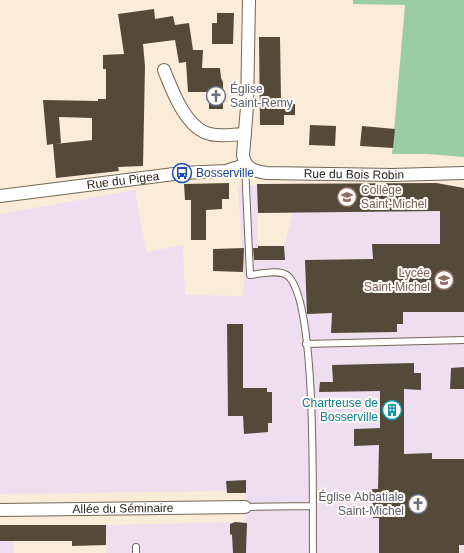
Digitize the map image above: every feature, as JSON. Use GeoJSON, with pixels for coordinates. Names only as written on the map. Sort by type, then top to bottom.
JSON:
{"type":"FeatureCollection","features":[{"type":"Feature","properties":{"kind":"street"},"geometry":{"type":"LineString","coordinates":[[246,164],[242,155],[245,134],[249,55],[248,0]]}},
{"type":"Feature","properties":{"kind":"street"},"geometry":{"type":"LineString","coordinates":[[164,70],[178,105],[192,122],[204,131],[214,135],[245,134]]}},
{"type":"Feature","properties":{"kind":"street","name":"Rue du Bois Robin"},"geometry":{"type":"LineString","coordinates":[[246,164],[253,171],[267,173],[392,175],[464,173]]}},
{"type":"Feature","properties":{"kind":"street","name":"Rue du Pigea"},"geometry":{"type":"LineString","coordinates":[[0,196],[182,173],[226,171],[246,164]]}},
{"type":"Feature","properties":{"kind":"street","name":"Allée du Séminaire"},"geometry":{"type":"LineString","coordinates":[[0,510],[245,507]]}},
{"type":"Feature","properties":{"kind":"lane"},"geometry":{"type":"LineString","coordinates":[[246,164],[250,275],[282,273],[288,276],[295,285],[300,298],[311,377],[313,553]]}},
{"type":"Feature","properties":{"kind":"lane"},"geometry":{"type":"LineString","coordinates":[[306,344],[464,340]]}},
{"type":"Feature","properties":{"kind":"lane"},"geometry":{"type":"LineString","coordinates":[[245,507],[312,506]]}},
{"type":"Feature","properties":{"kind":"shaded area"},"geometry":{"type":"Polygon","coordinates":[[[440,183],[464,188],[464,553],[107,553],[106,525],[245,522],[245,493],[226,491],[0,494],[0,214],[135,190],[146,252],[183,245],[185,295],[243,296],[244,279],[238,186],[257,185],[258,259],[284,259],[284,246],[293,213],[293,184],[440,183]]]}},
{"type":"Feature","properties":{"kind":"shaded area"},"geometry":{"type":"Polygon","coordinates":[[[0,525],[12,525],[14,553],[0,553],[0,525]]]}},
{"type":"Feature","properties":{"kind":"green space"},"geometry":{"type":"Polygon","coordinates":[[[353,0],[464,0],[464,157],[427,154],[392,154],[405,5],[353,4],[353,0]]]}},
{"type":"Feature","properties":{"kind":"building"},"geometry":{"type":"Polygon","coordinates":[[[154,9],[155,19],[173,16],[175,25],[189,23],[193,50],[203,50],[202,68],[220,68],[223,82],[223,109],[209,109],[209,92],[188,92],[186,62],[179,63],[175,40],[143,44],[145,66],[143,166],[118,167],[119,171],[56,178],[53,144],[47,145],[43,100],[98,101],[98,99],[106,99],[106,69],[103,69],[103,55],[124,54],[118,14],[154,9]],[[59,117],[61,143],[55,144],[92,140],[92,118],[59,117]]]}},
{"type":"Feature","properties":{"kind":"building"},"geometry":{"type":"Polygon","coordinates":[[[217,13],[234,13],[233,44],[212,44],[212,23],[217,23],[217,13]]]}},
{"type":"Feature","properties":{"kind":"building"},"geometry":{"type":"Polygon","coordinates":[[[259,37],[280,37],[281,98],[287,98],[288,104],[295,104],[295,115],[284,115],[284,125],[260,125],[259,37]]]}},
{"type":"Feature","properties":{"kind":"building"},"geometry":{"type":"Polygon","coordinates":[[[310,125],[336,126],[335,146],[309,145],[310,125]]]}},
{"type":"Feature","properties":{"kind":"building"},"geometry":{"type":"Polygon","coordinates":[[[362,126],[395,129],[393,148],[360,146],[362,126]]]}},
{"type":"Feature","properties":{"kind":"building"},"geometry":{"type":"Polygon","coordinates":[[[229,183],[229,199],[222,199],[222,209],[206,210],[206,240],[191,240],[191,200],[185,200],[184,184],[229,183]]]}},
{"type":"Feature","properties":{"kind":"building"},"geometry":{"type":"Polygon","coordinates":[[[436,183],[464,188],[464,312],[403,312],[403,324],[397,324],[397,332],[331,333],[332,313],[307,314],[305,260],[373,259],[372,244],[440,244],[440,211],[258,213],[257,184],[436,183]]]}},
{"type":"Feature","properties":{"kind":"building"},"geometry":{"type":"Polygon","coordinates":[[[258,246],[284,246],[285,260],[254,260],[253,248],[258,248],[258,246]]]}},
{"type":"Feature","properties":{"kind":"building"},"geometry":{"type":"Polygon","coordinates":[[[244,248],[243,272],[213,271],[213,249],[244,248]]]}},
{"type":"Feature","properties":{"kind":"building"},"geometry":{"type":"Polygon","coordinates":[[[227,324],[243,324],[243,388],[267,388],[267,392],[272,392],[272,423],[268,423],[268,432],[244,434],[243,416],[228,416],[227,324]]]}},
{"type":"Feature","properties":{"kind":"building"},"geometry":{"type":"Polygon","coordinates":[[[414,363],[414,373],[421,373],[421,390],[404,389],[404,454],[432,453],[432,459],[464,459],[464,545],[459,545],[459,553],[379,553],[379,518],[373,518],[372,489],[378,489],[379,445],[354,446],[354,429],[380,428],[380,391],[319,392],[320,382],[333,382],[332,365],[414,363]]]}},
{"type":"Feature","properties":{"kind":"building"},"geometry":{"type":"Polygon","coordinates":[[[464,367],[464,389],[450,389],[451,368],[464,367]]]}},
{"type":"Feature","properties":{"kind":"building"},"geometry":{"type":"Polygon","coordinates":[[[246,480],[246,493],[227,493],[226,481],[246,480]]]}},
{"type":"Feature","properties":{"kind":"building"},"geometry":{"type":"Polygon","coordinates":[[[235,522],[247,523],[246,553],[233,553],[230,524],[235,522]]]}},
{"type":"Feature","properties":{"kind":"building"},"geometry":{"type":"Polygon","coordinates":[[[0,525],[106,525],[106,545],[72,546],[72,541],[0,541],[0,525]]]}},
{"type":"Feature","properties":{"kind":"place","name":"Église Saint-Remy"},"geometry":{"type":"Point","coordinates":[216,96]}},
{"type":"Feature","properties":{"kind":"place","name":"Bosserville"},"geometry":{"type":"Point","coordinates":[182,173]}},
{"type":"Feature","properties":{"kind":"place","name":"Collège Saint-Michel"},"geometry":{"type":"Point","coordinates":[347,197]}},
{"type":"Feature","properties":{"kind":"place","name":"Lycée Saint-Michel"},"geometry":{"type":"Point","coordinates":[444,280]}},
{"type":"Feature","properties":{"kind":"place","name":"Chartreuse de Bosserville"},"geometry":{"type":"Point","coordinates":[392,410]}},
{"type":"Feature","properties":{"kind":"place","name":"Église Abbatiale Saint-Michel"},"geometry":{"type":"Point","coordinates":[418,504]}}]}
